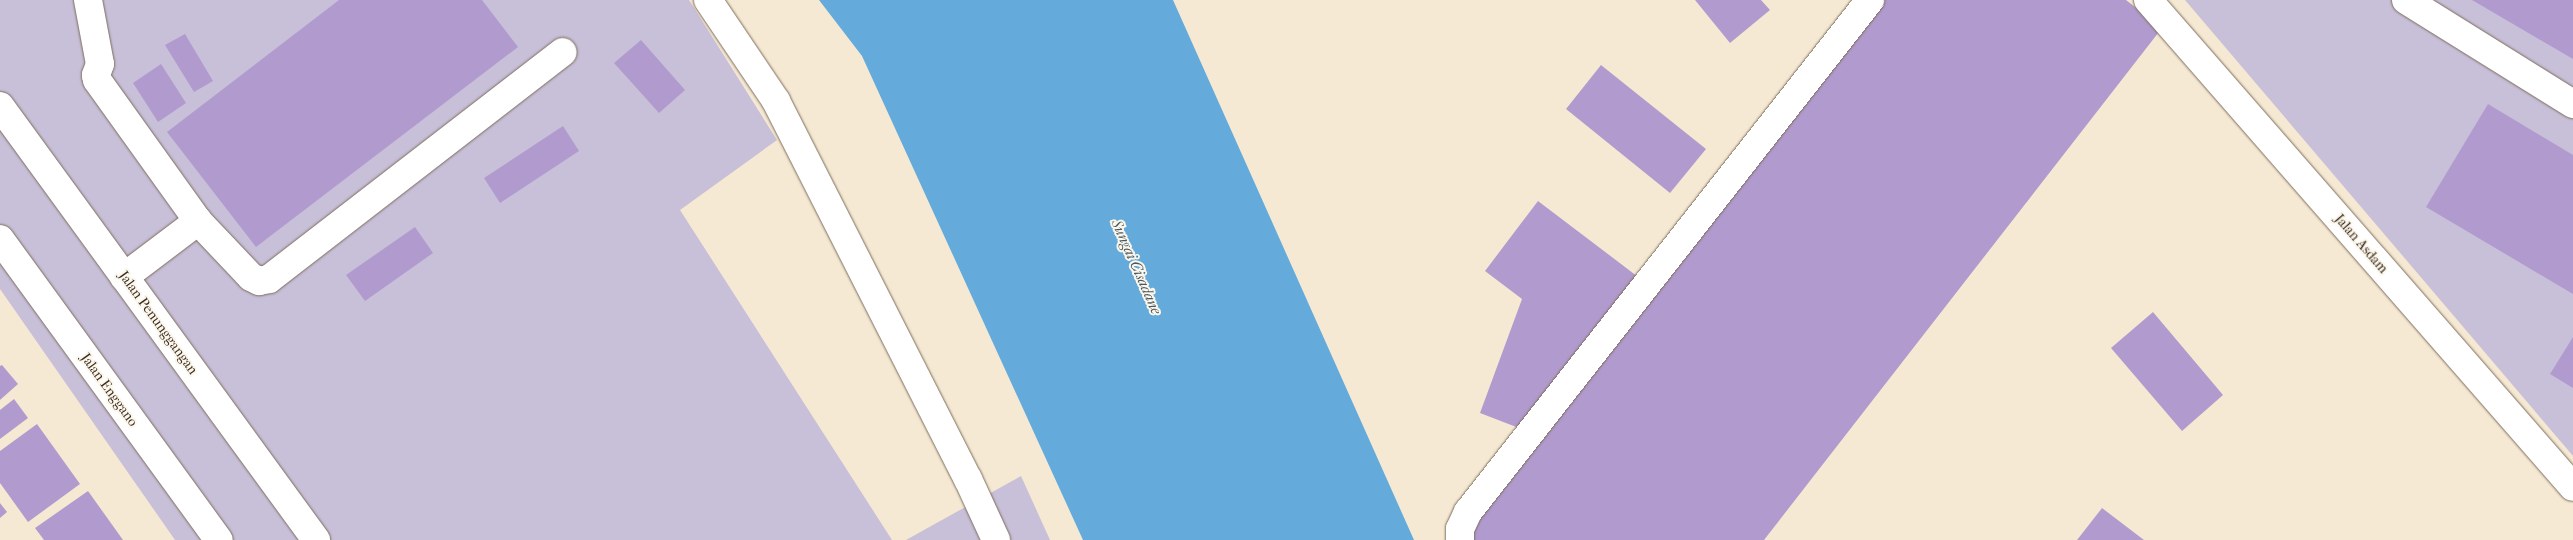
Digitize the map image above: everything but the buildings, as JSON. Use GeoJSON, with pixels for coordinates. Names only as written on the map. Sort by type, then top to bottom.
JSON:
{"type":"FeatureCollection","features":[{"type":"Feature","properties":{"kind":"street"},"geometry":{"type":"LineString","coordinates":[[88,0],[100,64],[96,75],[97,80],[198,221],[251,277],[259,280],[269,278],[563,52]]}},
{"type":"Feature","properties":{"kind":"street"},"geometry":{"type":"LineString","coordinates":[[708,0],[776,101],[963,470],[996,540]]}},
{"type":"Feature","properties":{"kind":"street"},"geometry":{"type":"LineString","coordinates":[[1460,540],[1460,529],[1468,512],[1870,0]]}},
{"type":"Feature","properties":{"kind":"street","name":"Jalan Asdam"},"geometry":{"type":"LineString","coordinates":[[2148,0],[2573,487]]}},
{"type":"Feature","properties":{"kind":"street"},"geometry":{"type":"LineString","coordinates":[[2406,0],[2573,104]]}},
{"type":"Feature","properties":{"kind":"street","name":"Jalan Penunggangan"},"geometry":{"type":"LineString","coordinates":[[0,106],[316,540]]}},
{"type":"Feature","properties":{"kind":"street"},"geometry":{"type":"LineString","coordinates":[[124,277],[198,221]]}},
{"type":"Feature","properties":{"kind":"street","name":"Jalan Enggano"},"geometry":{"type":"LineString","coordinates":[[0,239],[219,540]]}},
{"type":"Feature","properties":{"kind":"shaded area"},"geometry":{"type":"Polygon","coordinates":[[[0,0],[689,0],[777,140],[680,210],[892,540],[175,540],[0,289],[0,0]]]}},
{"type":"Feature","properties":{"kind":"shaded area"},"geometry":{"type":"Polygon","coordinates":[[[2185,0],[2573,0],[2573,456],[2185,0]]]}},
{"type":"Feature","properties":{"kind":"shaded area"},"geometry":{"type":"Polygon","coordinates":[[[1021,476],[1050,540],[906,540],[1021,476]]]}},
{"type":"Feature","properties":{"kind":"water","name":"Sungai Cisadane"},"geometry":{"type":"Polygon","coordinates":[[[819,0],[1173,0],[1414,540],[1083,540],[862,56],[819,0]]]}}]}
